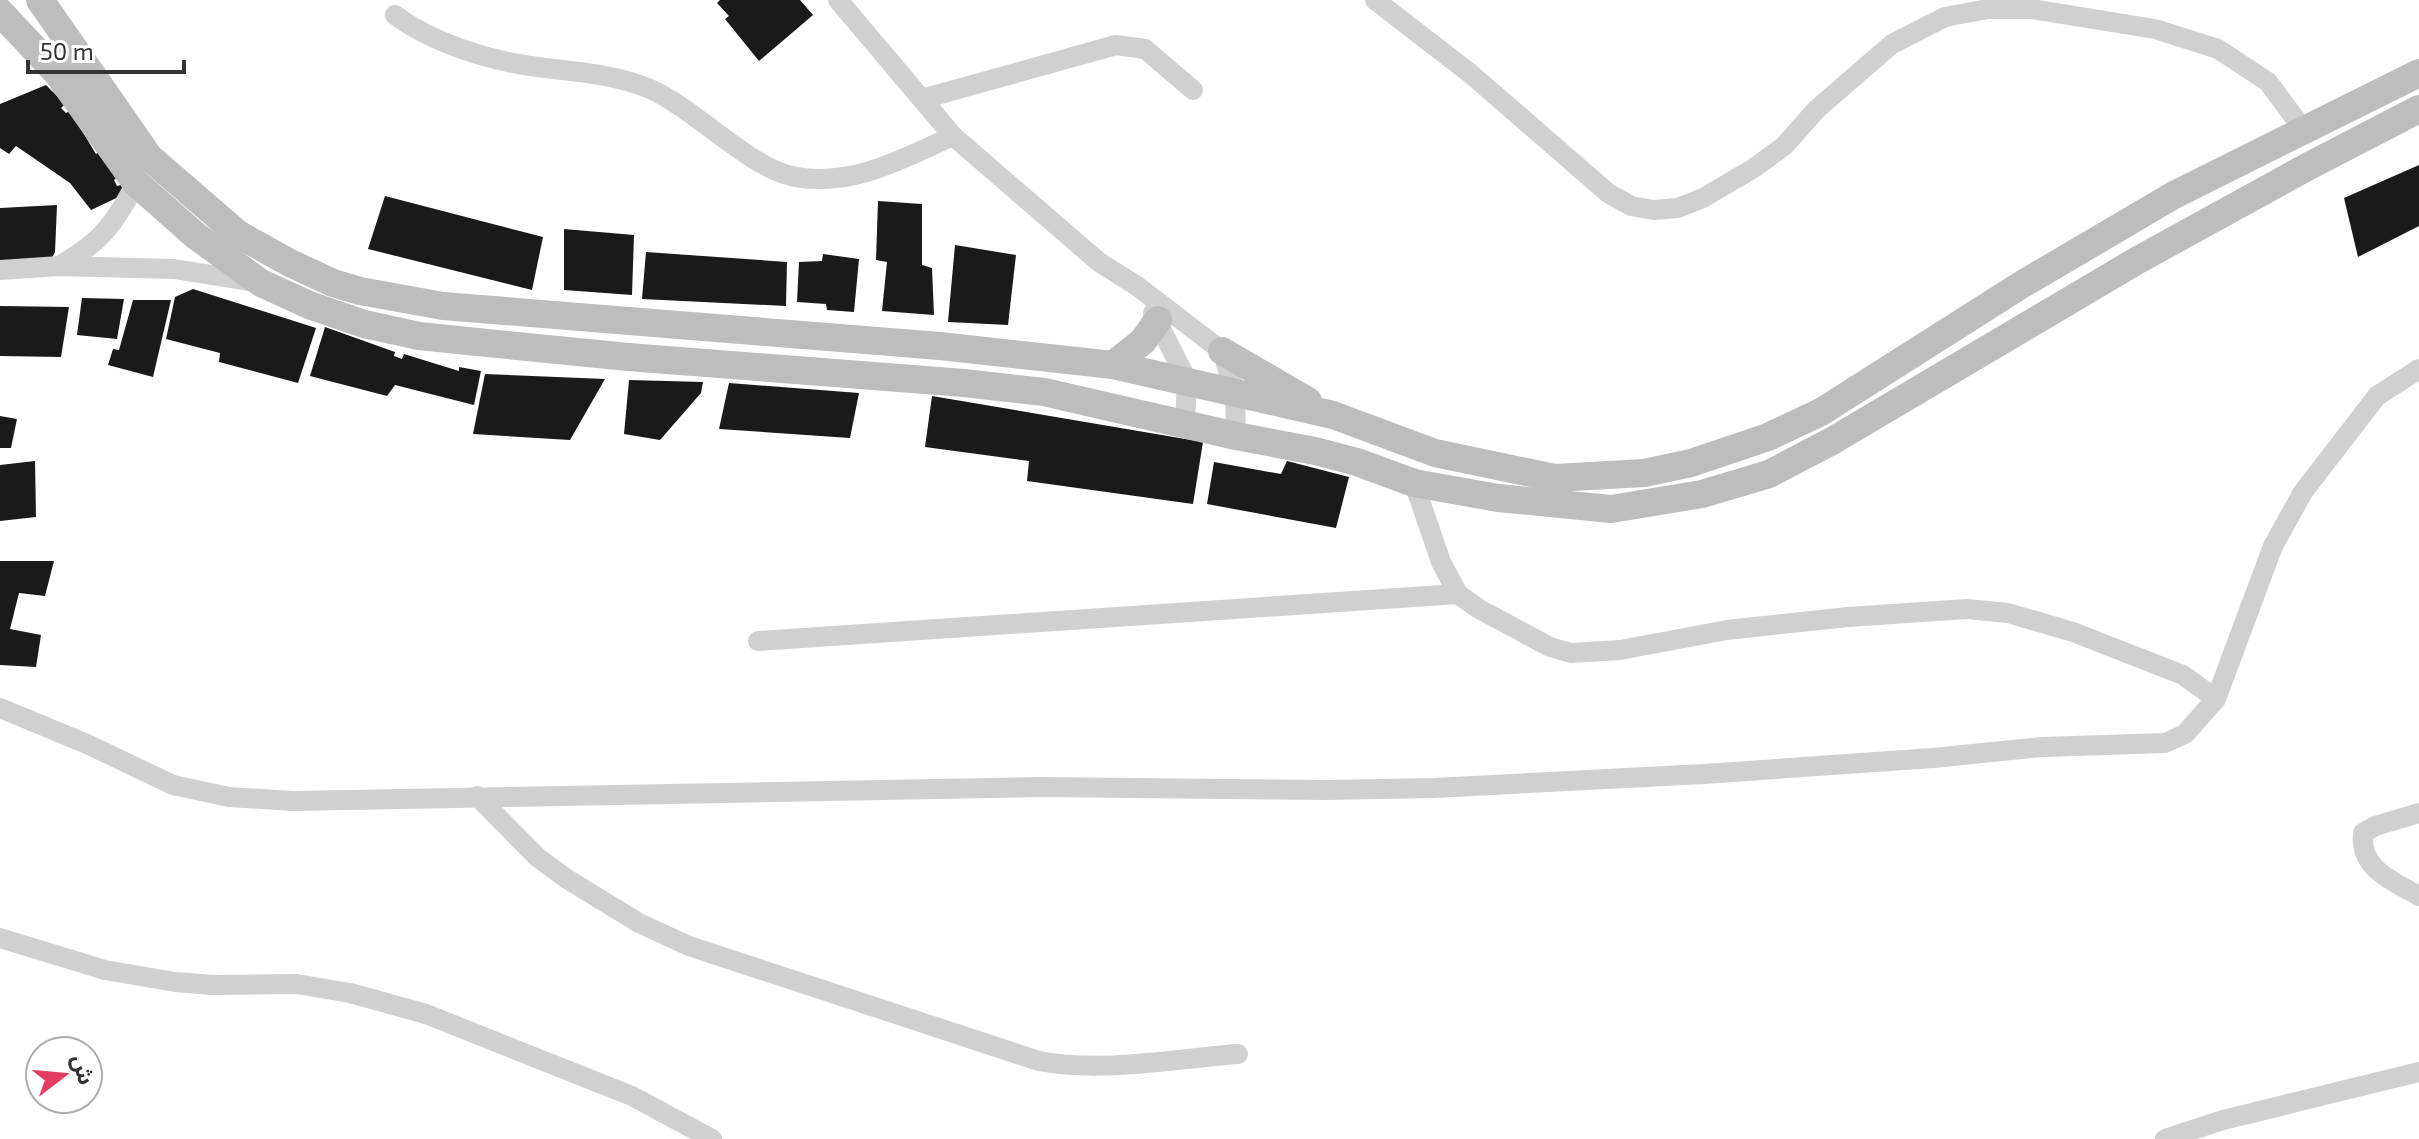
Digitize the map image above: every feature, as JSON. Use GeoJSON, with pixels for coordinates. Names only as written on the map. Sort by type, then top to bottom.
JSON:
{"type":"FeatureCollection","features":[{"type":"Feature","properties":{"kind":"main road"},"geometry":{"type":"LineString","coordinates":[[40,0],[149,157],[238,234],[333,283],[443,306],[940,346],[1113,365],[1333,415],[1435,453],[1555,478],[1644,473],[1691,463],[1768,437],[1821,412],[1935,338],[2174,195],[2419,73]]}},
{"type":"Feature","properties":{"kind":"main road"},"geometry":{"type":"LineString","coordinates":[[0,12],[59,75],[136,183],[225,259],[261,283],[309,305],[364,324],[419,336],[628,357],[1044,392],[1357,462],[1414,483],[1513,500],[1611,509],[1702,494],[1769,474],[1832,441],[2138,260],[2419,109]]}},
{"type":"Feature","properties":{"kind":"main road"},"geometry":{"type":"LineString","coordinates":[[1113,365],[1143,341],[1158,320]]}},
{"type":"Feature","properties":{"kind":"main road"},"geometry":{"type":"LineString","coordinates":[[1222,351],[1333,415]]}},
{"type":"Feature","properties":{"kind":"main road"},"geometry":{"type":"LineString","coordinates":[[1821,412],[1832,441]]}},
{"type":"Feature","properties":{"kind":"street"},"geometry":{"type":"LineString","coordinates":[[838,0],[953,136],[1099,262],[1137,286],[1222,351],[1235,393],[1236,436]]}},
{"type":"Feature","properties":{"kind":"street"},"geometry":{"type":"LineString","coordinates":[[1375,0],[1471,74],[1608,193],[1631,206],[1654,210],[1678,208],[1695,202],[1754,168],[1784,146],[1817,109],[1892,44],[1945,17],[1988,9],[2031,9],[2155,29],[2218,49],[2268,82],[2303,129]]}},
{"type":"Feature","properties":{"kind":"street"},"geometry":{"type":"LineString","coordinates":[[395,15],[429,36],[464,49],[526,65],[619,78],[642,86],[664,95],[772,170],[795,177],[856,176],[953,136]]}},
{"type":"Feature","properties":{"kind":"street"},"geometry":{"type":"LineString","coordinates":[[922,99],[1116,45],[1145,49],[1193,90]]}},
{"type":"Feature","properties":{"kind":"street"},"geometry":{"type":"LineString","coordinates":[[59,266],[87,251],[98,241],[121,211],[136,183]]}},
{"type":"Feature","properties":{"kind":"street"},"geometry":{"type":"LineString","coordinates":[[0,270],[59,266],[174,269],[261,283]]}},
{"type":"Feature","properties":{"kind":"street"},"geometry":{"type":"LineString","coordinates":[[1137,286],[1158,320],[1187,380],[1185,423]]}},
{"type":"Feature","properties":{"kind":"street"},"geometry":{"type":"LineString","coordinates":[[0,708],[87,744],[173,785],[229,797],[293,801],[1040,787],[1342,790],[1580,782],[1933,758],[2042,747],[2165,743],[2185,734],[2216,699],[2273,546],[2303,492],[2377,396],[2419,369]]}},
{"type":"Feature","properties":{"kind":"street"},"geometry":{"type":"LineString","coordinates":[[1414,483],[1441,562],[1458,594],[1540,642],[1571,653],[1620,650],[1679,637],[1848,617],[1967,609],[2008,613],[2073,632],[2183,675],[2216,699]]}},
{"type":"Feature","properties":{"kind":"street"},"geometry":{"type":"LineString","coordinates":[[758,641],[1458,594]]}},
{"type":"Feature","properties":{"kind":"street"},"geometry":{"type":"LineString","coordinates":[[477,796],[537,857],[567,879],[639,923],[689,946],[881,1011],[1059,1065],[1087,1066],[1238,1054]]}},
{"type":"Feature","properties":{"kind":"street"},"geometry":{"type":"LineString","coordinates":[[2419,813],[2375,826],[2363,833],[2362,841],[2365,857],[2375,870],[2419,896]]}},
{"type":"Feature","properties":{"kind":"street"},"geometry":{"type":"LineString","coordinates":[[0,938],[105,970],[213,985],[297,984],[365,997],[426,1014],[632,1096],[712,1139]]}},
{"type":"Feature","properties":{"kind":"street"},"geometry":{"type":"LineString","coordinates":[[2165,1139],[2223,1120],[2419,1072]]}},
{"type":"Feature","properties":{"kind":"building"},"geometry":{"type":"Polygon","coordinates":[[[720,0],[800,0],[813,15],[759,61],[725,19],[729,16],[717,3],[720,0]]]}},
{"type":"Feature","properties":{"kind":"building"},"geometry":{"type":"Polygon","coordinates":[[[46,85],[65,104],[61,108],[66,113],[70,111],[96,154],[100,151],[119,176],[114,180],[117,186],[124,184],[127,193],[91,210],[70,183],[16,146],[9,154],[0,148],[0,104],[46,85]]]}},
{"type":"Feature","properties":{"kind":"building"},"geometry":{"type":"Polygon","coordinates":[[[2419,165],[2419,226],[2358,257],[2344,198],[2419,165]]]}},
{"type":"Feature","properties":{"kind":"building"},"geometry":{"type":"Polygon","coordinates":[[[385,196],[543,237],[532,290],[368,249],[385,196]]]}},
{"type":"Feature","properties":{"kind":"building"},"geometry":{"type":"Polygon","coordinates":[[[878,201],[922,204],[922,265],[932,268],[934,315],[882,311],[887,262],[876,260],[878,201]]]}},
{"type":"Feature","properties":{"kind":"building"},"geometry":{"type":"Polygon","coordinates":[[[57,205],[55,252],[51,260],[0,263],[0,208],[57,205]]]}},
{"type":"Feature","properties":{"kind":"building"},"geometry":{"type":"Polygon","coordinates":[[[564,229],[634,235],[632,295],[564,290],[564,229]]]}},
{"type":"Feature","properties":{"kind":"building"},"geometry":{"type":"Polygon","coordinates":[[[955,245],[1016,255],[1008,325],[948,322],[955,245]]]}},
{"type":"Feature","properties":{"kind":"building"},"geometry":{"type":"Polygon","coordinates":[[[646,252],[787,262],[786,306],[642,299],[646,252]]]}},
{"type":"Feature","properties":{"kind":"building"},"geometry":{"type":"Polygon","coordinates":[[[823,254],[859,259],[854,312],[827,310],[826,304],[797,302],[799,262],[822,261],[823,254]]]}},
{"type":"Feature","properties":{"kind":"building"},"geometry":{"type":"Polygon","coordinates":[[[193,289],[316,328],[298,383],[219,362],[220,353],[166,339],[175,297],[193,289]]]}},
{"type":"Feature","properties":{"kind":"building"},"geometry":{"type":"Polygon","coordinates":[[[82,298],[124,299],[117,339],[77,335],[82,298]]]}},
{"type":"Feature","properties":{"kind":"building"},"geometry":{"type":"Polygon","coordinates":[[[133,300],[171,300],[153,377],[108,365],[113,349],[119,350],[133,300]]]}},
{"type":"Feature","properties":{"kind":"building"},"geometry":{"type":"Polygon","coordinates":[[[0,306],[69,307],[61,357],[0,356],[0,306]]]}},
{"type":"Feature","properties":{"kind":"building"},"geometry":{"type":"Polygon","coordinates":[[[325,327],[395,352],[394,356],[402,359],[404,354],[459,371],[459,367],[481,371],[474,405],[395,385],[387,396],[310,376],[325,327]]]}},
{"type":"Feature","properties":{"kind":"building"},"geometry":{"type":"Polygon","coordinates":[[[485,374],[605,379],[570,440],[473,434],[485,374]]]}},
{"type":"Feature","properties":{"kind":"building"},"geometry":{"type":"Polygon","coordinates":[[[629,380],[703,382],[701,393],[660,440],[624,434],[629,380]]]}},
{"type":"Feature","properties":{"kind":"building"},"geometry":{"type":"Polygon","coordinates":[[[729,383],[859,393],[850,438],[719,429],[729,383]]]}},
{"type":"Feature","properties":{"kind":"building"},"geometry":{"type":"Polygon","coordinates":[[[932,396],[1203,442],[1193,504],[1027,481],[1029,461],[925,447],[932,396]]]}},
{"type":"Feature","properties":{"kind":"building"},"geometry":{"type":"Polygon","coordinates":[[[0,416],[17,419],[11,448],[0,448],[0,416]]]}},
{"type":"Feature","properties":{"kind":"building"},"geometry":{"type":"Polygon","coordinates":[[[35,461],[36,517],[0,521],[0,465],[35,461]]]}},
{"type":"Feature","properties":{"kind":"building"},"geometry":{"type":"Polygon","coordinates":[[[1287,461],[1349,477],[1336,528],[1207,504],[1214,462],[1281,474],[1287,461]]]}},
{"type":"Feature","properties":{"kind":"building"},"geometry":{"type":"Polygon","coordinates":[[[0,561],[54,561],[45,596],[19,593],[10,629],[41,635],[36,667],[0,665],[0,561]]]}}]}
